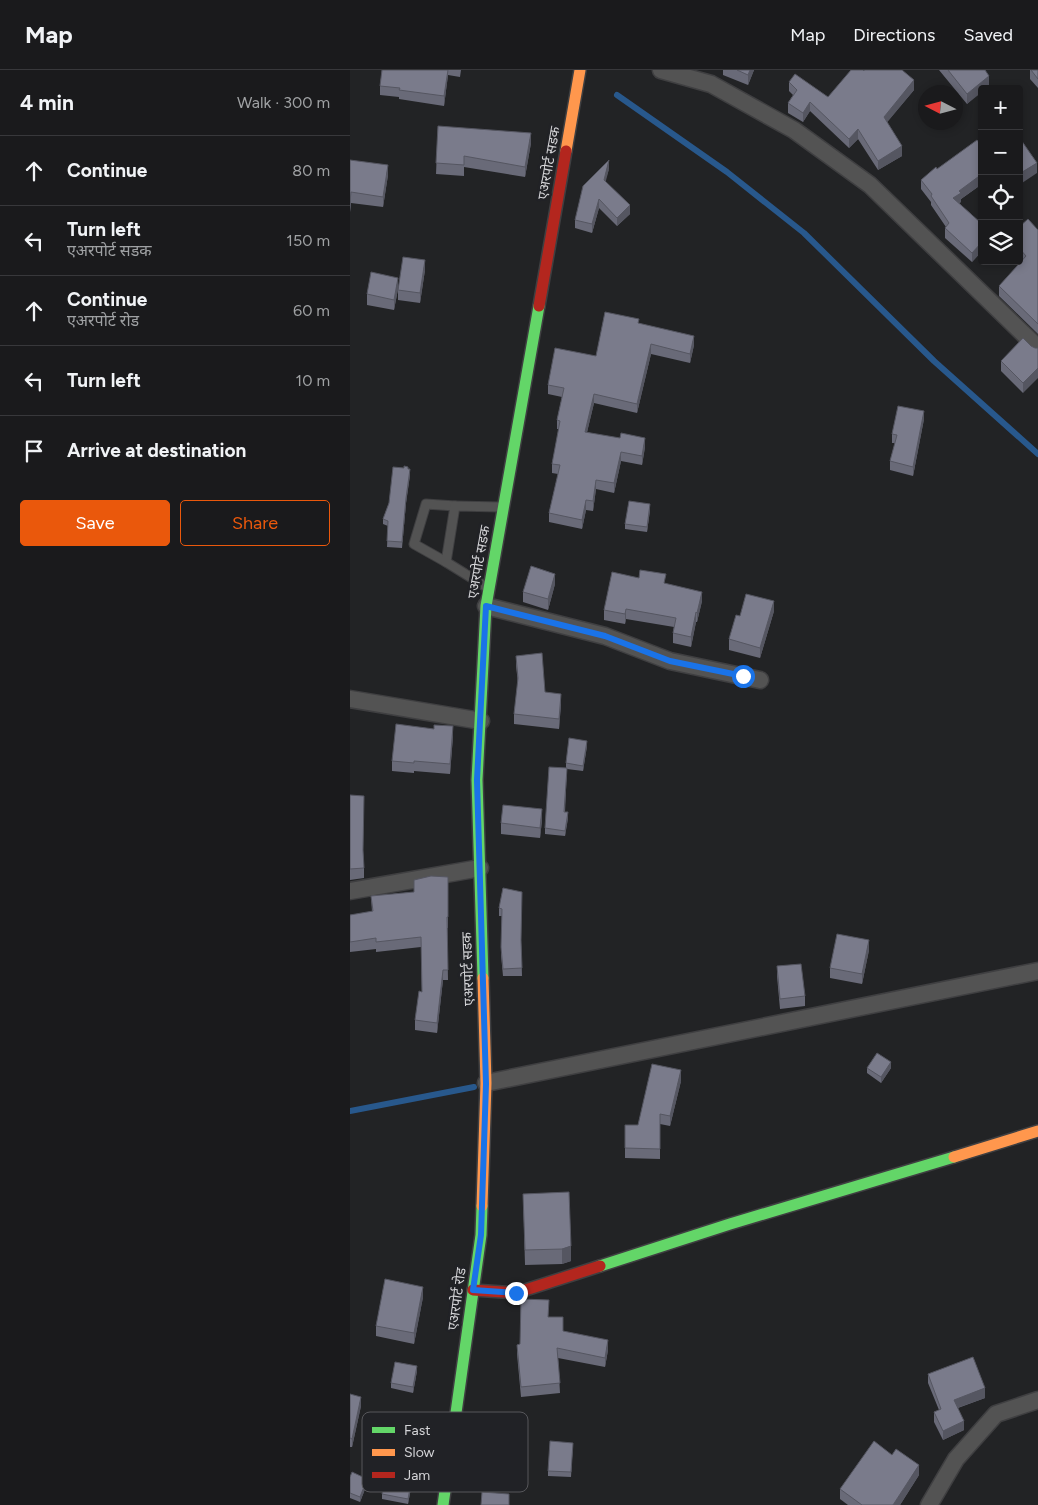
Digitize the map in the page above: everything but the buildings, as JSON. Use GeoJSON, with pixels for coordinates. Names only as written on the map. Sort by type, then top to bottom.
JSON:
{"type":"FeatureCollection","features":[{"type":"Feature","properties":{"kind":"street","name":"एअरपोर्ट सडक"},"geometry":{"type":"LineString","coordinates":[[486,1090],[477,780],[486,606],[580,70]]}},
{"type":"Feature","properties":{"kind":"street"},"geometry":{"type":"LineString","coordinates":[[661,70],[711,84],[786,125],[870,185],[1038,348]]}},
{"type":"Feature","properties":{"kind":"street"},"geometry":{"type":"LineString","coordinates":[[486,606],[605,636],[670,661],[760,680]]}},
{"type":"Feature","properties":{"kind":"street"},"geometry":{"type":"LineString","coordinates":[[350,699],[481,721]]}},
{"type":"Feature","properties":{"kind":"street"},"geometry":{"type":"LineString","coordinates":[[350,891],[480,868]]}},
{"type":"Feature","properties":{"kind":"street"},"geometry":{"type":"LineString","coordinates":[[486,1090],[1038,971]]}},
{"type":"Feature","properties":{"kind":"street","name":"एअरपोर्ट रोड"},"geometry":{"type":"LineString","coordinates":[[456,1412],[481,1235],[486,1090]]}},
{"type":"Feature","properties":{"kind":"street"},"geometry":{"type":"LineString","coordinates":[[473,1290],[516,1293],[730,1224],[1038,1131]]}},
{"type":"Feature","properties":{"kind":"street"},"geometry":{"type":"LineString","coordinates":[[929,1505],[956,1459],[996,1414],[1038,1400]]}},
{"type":"Feature","properties":{"kind":"street","name":"एअरपोर्ट रोड"},"geometry":{"type":"LineString","coordinates":[[443,1505],[445,1492]]}},
{"type":"Feature","properties":{"kind":"lane"},"geometry":{"type":"LineString","coordinates":[[489,589],[414,544],[426,504],[504,506]]}},
{"type":"Feature","properties":{"kind":"lane"},"geometry":{"type":"LineString","coordinates":[[446,562],[455,506]]}},
{"type":"Feature","properties":{"kind":"waterway"},"geometry":{"type":"LineString","coordinates":[[617,95],[727,172],[804,233],[934,361],[1038,454]]}},
{"type":"Feature","properties":{"kind":"waterway"},"geometry":{"type":"LineString","coordinates":[[350,1111],[474,1087]]}},
{"type":"Feature","properties":{"kind":"traffic: fast"},"geometry":{"type":"LineString","coordinates":[[483,978],[477,780],[486,606],[539,306]]}},
{"type":"Feature","properties":{"kind":"traffic: fast"},"geometry":{"type":"LineString","coordinates":[[600,1266],[730,1224],[954,1157]]}},
{"type":"Feature","properties":{"kind":"traffic: fast"},"geometry":{"type":"LineString","coordinates":[[456,1412],[481,1235],[482,1206]]}},
{"type":"Feature","properties":{"kind":"traffic: fast"},"geometry":{"type":"LineString","coordinates":[[443,1505],[445,1492]]}},
{"type":"Feature","properties":{"kind":"traffic: slow"},"geometry":{"type":"LineString","coordinates":[[566,151],[580,70]]}},
{"type":"Feature","properties":{"kind":"traffic: slow"},"geometry":{"type":"LineString","coordinates":[[482,1206],[486,1083],[483,978]]}},
{"type":"Feature","properties":{"kind":"traffic: slow"},"geometry":{"type":"LineString","coordinates":[[954,1157],[1038,1131]]}},
{"type":"Feature","properties":{"kind":"traffic: jam"},"geometry":{"type":"LineString","coordinates":[[539,306],[566,151]]}},
{"type":"Feature","properties":{"kind":"traffic: jam"},"geometry":{"type":"LineString","coordinates":[[473,1290],[516,1293],[600,1266]]}},
{"type":"Feature","properties":{"kind":"route"},"geometry":{"type":"LineString","coordinates":[[516,1293],[473,1290],[481,1235],[486,1084],[477,780],[486,606],[605,636],[670,661],[743,676]]}}]}
